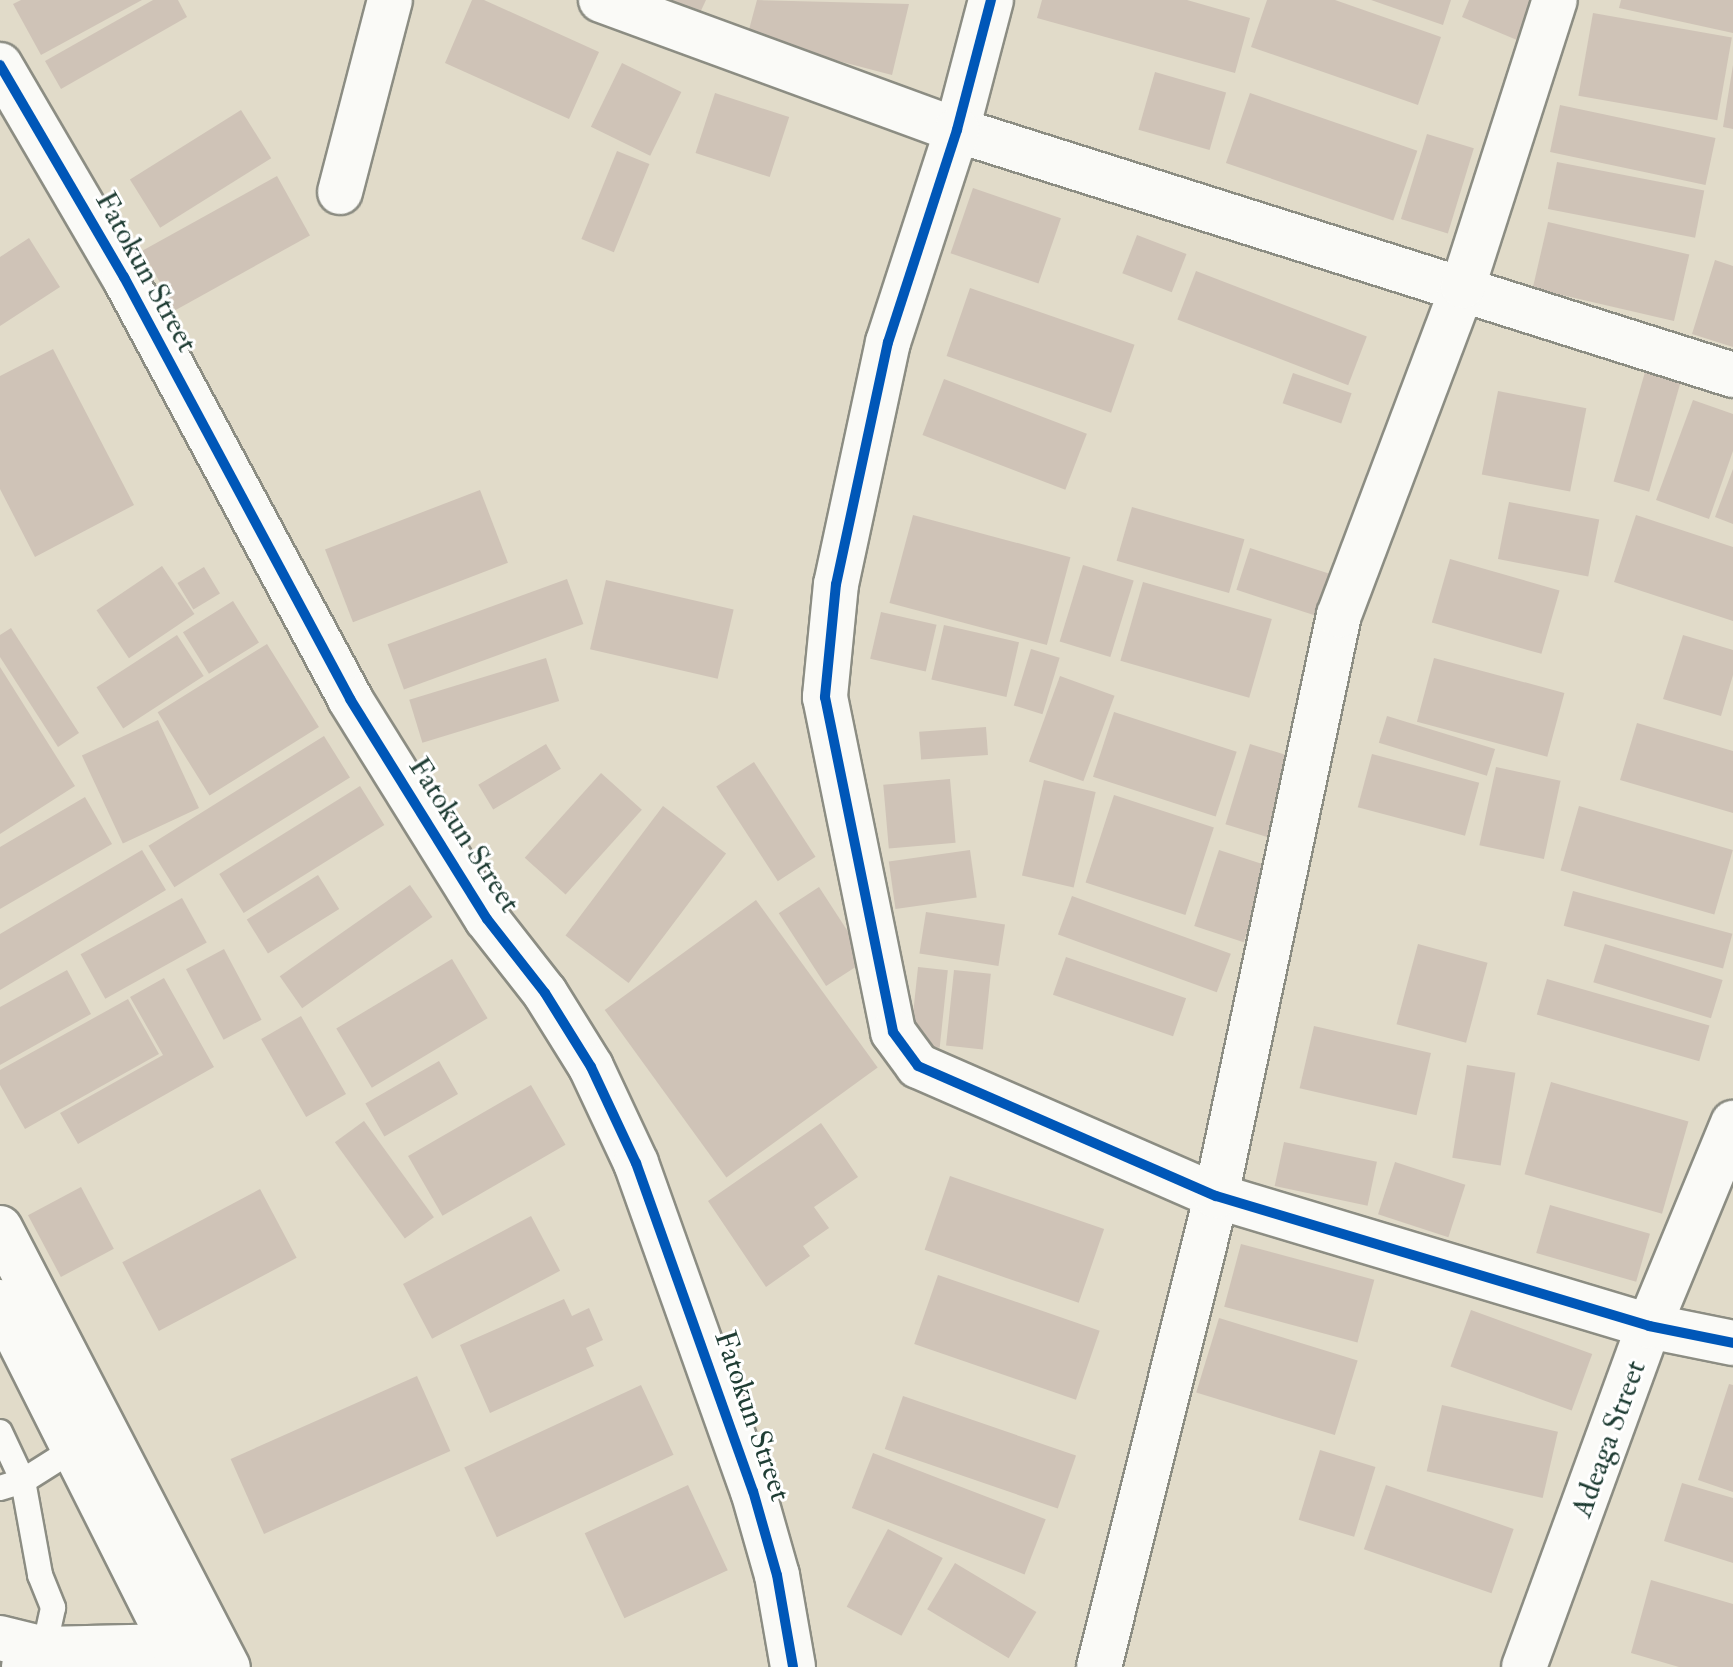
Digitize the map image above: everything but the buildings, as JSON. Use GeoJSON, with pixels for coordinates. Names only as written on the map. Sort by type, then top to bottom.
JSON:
{"type":"FeatureCollection","features":[{"type":"Feature","properties":{"kind":"street"},"geometry":{"type":"LineString","coordinates":[[340,192],[390,0]]}},
{"type":"Feature","properties":{"kind":"street"},"geometry":{"type":"LineString","coordinates":[[601,0],[957,130],[1463,286],[1733,375]]}},
{"type":"Feature","properties":{"kind":"street"},"geometry":{"type":"LineString","coordinates":[[991,0],[957,130],[888,342],[836,584],[825,697],[893,1032],[918,1066],[1216,1196],[1649,1326],[1733,1343]]}},
{"type":"Feature","properties":{"kind":"street"},"geometry":{"type":"LineString","coordinates":[[1099,1667],[1216,1196],[1339,615],[1463,286],[1555,0]]}},
{"type":"Feature","properties":{"kind":"street","name":"Fatokun Street"},"geometry":{"type":"LineString","coordinates":[[0,65],[124,277],[350,699],[487,919],[545,993],[591,1067],[636,1163],[753,1491],[777,1575],[793,1667]]}},
{"type":"Feature","properties":{"kind":"street","name":"Adeaga Street"},"geometry":{"type":"LineString","coordinates":[[1524,1667],[1649,1326],[1733,1123]]}},
{"type":"Feature","properties":{"kind":"street"},"geometry":{"type":"LineString","coordinates":[[0,1228],[212,1662]]}},
{"type":"Feature","properties":{"kind":"street"},"geometry":{"type":"LineString","coordinates":[[0,1302],[72,1450],[212,1662]]}},
{"type":"Feature","properties":{"kind":"street"},"geometry":{"type":"LineString","coordinates":[[0,1638],[34,1658],[212,1662]]}},
{"type":"Feature","properties":{"kind":"lane"},"geometry":{"type":"LineString","coordinates":[[0,1432],[12,1484],[53,1608],[34,1658]]}},
{"type":"Feature","properties":{"kind":"lane"},"geometry":{"type":"LineString","coordinates":[[12,1484],[72,1450]]}},
{"type":"Feature","properties":{"kind":"cycle path"},"geometry":{"type":"LineString","coordinates":[[991,0],[957,130],[888,342],[836,584],[825,697],[893,1032],[918,1066],[1216,1196],[1649,1326],[1733,1343]]}},
{"type":"Feature","properties":{"kind":"cycle path"},"geometry":{"type":"LineString","coordinates":[[0,65],[124,277],[350,699],[487,919],[545,993],[591,1067],[636,1163],[753,1491],[777,1575],[793,1667]]}}]}
